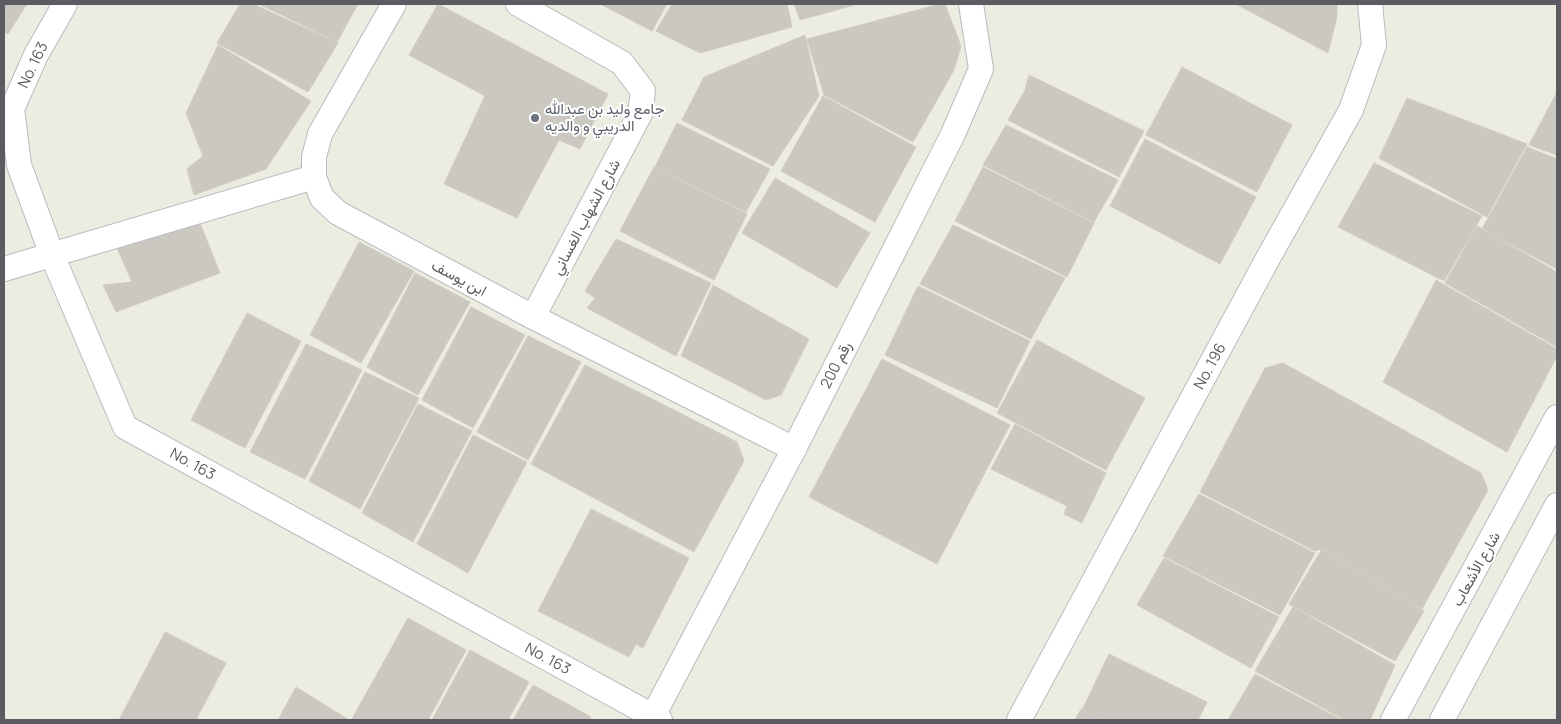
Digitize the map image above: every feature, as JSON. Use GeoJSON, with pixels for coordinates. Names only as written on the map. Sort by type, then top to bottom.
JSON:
{"type":"FeatureCollection","features":[{"type":"Feature","properties":{"kind":"street","name":"No. 163"},"geometry":{"type":"LineString","coordinates":[[65,4],[36,55],[12,109],[19,165],[52,254],[125,427],[656,718]]}},
{"type":"Feature","properties":{"kind":"street","name":"ابن يوسف"},"geometry":{"type":"LineString","coordinates":[[394,4],[320,134],[314,158],[314,176],[322,198],[338,214],[533,317],[794,450]]}},
{"type":"Feature","properties":{"kind":"street","name":"شارع الشهاب الغساني"},"geometry":{"type":"LineString","coordinates":[[518,4],[622,63],[643,91],[640,114],[533,317]]}},
{"type":"Feature","properties":{"kind":"street","name":"رقم 200"},"geometry":{"type":"LineString","coordinates":[[656,718],[794,450],[953,134],[981,69],[971,4]]}},
{"type":"Feature","properties":{"kind":"street","name":"No. 196"},"geometry":{"type":"LineString","coordinates":[[1019,720],[1351,110],[1374,45],[1370,4]]}},
{"type":"Feature","properties":{"kind":"street"},"geometry":{"type":"LineString","coordinates":[[4,269],[314,176]]}},
{"type":"Feature","properties":{"kind":"street","name":"شارع الأشعاب"},"geometry":{"type":"LineString","coordinates":[[1393,720],[1557,417]]}},
{"type":"Feature","properties":{"kind":"street"},"geometry":{"type":"LineString","coordinates":[[1442,720],[1557,505]]}},
{"type":"Feature","properties":{"kind":"building"},"geometry":{"type":"Polygon","coordinates":[[[4,4],[27,4],[8,34],[4,32],[4,4]]]}},
{"type":"Feature","properties":{"kind":"building"},"geometry":{"type":"Polygon","coordinates":[[[240,4],[253,4],[338,43],[308,92],[217,43],[240,4]]]}},
{"type":"Feature","properties":{"kind":"building"},"geometry":{"type":"Polygon","coordinates":[[[259,4],[358,4],[337,42],[259,4]]]}},
{"type":"Feature","properties":{"kind":"building","name":"جامع وليد بن عبدالله الدريبي و والديه"},"geometry":{"type":"Polygon","coordinates":[[[438,4],[608,94],[580,149],[559,140],[517,218],[444,184],[485,96],[409,55],[438,4]]]}},
{"type":"Feature","properties":{"kind":"building"},"geometry":{"type":"Polygon","coordinates":[[[603,4],[667,4],[652,31],[603,4]]]}},
{"type":"Feature","properties":{"kind":"building"},"geometry":{"type":"Polygon","coordinates":[[[672,4],[787,4],[792,27],[700,53],[656,31],[672,4]]]}},
{"type":"Feature","properties":{"kind":"building"},"geometry":{"type":"Polygon","coordinates":[[[794,4],[858,4],[800,20],[794,4]]]}},
{"type":"Feature","properties":{"kind":"building"},"geometry":{"type":"Polygon","coordinates":[[[945,4],[961,46],[954,70],[913,142],[824,95],[807,39],[945,4]]]}},
{"type":"Feature","properties":{"kind":"building"},"geometry":{"type":"Polygon","coordinates":[[[1236,4],[1337,4],[1337,17],[1328,53],[1236,4]]]}},
{"type":"Feature","properties":{"kind":"building"},"geometry":{"type":"Polygon","coordinates":[[[805,35],[819,96],[773,166],[682,120],[704,77],[805,35]]]}},
{"type":"Feature","properties":{"kind":"building"},"geometry":{"type":"Polygon","coordinates":[[[218,45],[311,101],[266,169],[194,195],[187,169],[203,156],[186,113],[218,45]]]}},
{"type":"Feature","properties":{"kind":"building"},"geometry":{"type":"Polygon","coordinates":[[[1182,67],[1292,125],[1257,192],[1146,135],[1182,67]]]}},
{"type":"Feature","properties":{"kind":"building"},"geometry":{"type":"Polygon","coordinates":[[[1029,75],[1144,131],[1119,177],[1008,120],[1025,90],[1029,75]]]}},
{"type":"Feature","properties":{"kind":"building"},"geometry":{"type":"Polygon","coordinates":[[[1557,92],[1557,155],[1529,145],[1557,92]]]}},
{"type":"Feature","properties":{"kind":"building"},"geometry":{"type":"Polygon","coordinates":[[[823,96],[916,147],[875,222],[781,171],[823,96]]]}},
{"type":"Feature","properties":{"kind":"building"},"geometry":{"type":"Polygon","coordinates":[[[1407,98],[1527,144],[1487,217],[1379,158],[1407,98]]]}},
{"type":"Feature","properties":{"kind":"building"},"geometry":{"type":"Polygon","coordinates":[[[677,123],[770,169],[746,212],[655,167],[677,123]]]}},
{"type":"Feature","properties":{"kind":"building"},"geometry":{"type":"Polygon","coordinates":[[[1006,125],[1118,180],[1094,222],[983,165],[1006,125]]]}},
{"type":"Feature","properties":{"kind":"building"},"geometry":{"type":"Polygon","coordinates":[[[1145,139],[1256,197],[1220,264],[1110,206],[1145,139]]]}},
{"type":"Feature","properties":{"kind":"building"},"geometry":{"type":"Polygon","coordinates":[[[1527,147],[1557,159],[1557,269],[1482,229],[1527,147]]]}},
{"type":"Feature","properties":{"kind":"building"},"geometry":{"type":"Polygon","coordinates":[[[1374,163],[1482,216],[1444,281],[1338,227],[1374,163]]]}},
{"type":"Feature","properties":{"kind":"building"},"geometry":{"type":"Polygon","coordinates":[[[654,167],[747,214],[714,280],[620,231],[654,167]]]}},
{"type":"Feature","properties":{"kind":"building"},"geometry":{"type":"Polygon","coordinates":[[[983,167],[1094,223],[1067,277],[955,221],[983,167]]]}},
{"type":"Feature","properties":{"kind":"building"},"geometry":{"type":"Polygon","coordinates":[[[775,178],[870,233],[837,288],[742,233],[775,178]]]}},
{"type":"Feature","properties":{"kind":"building"},"geometry":{"type":"Polygon","coordinates":[[[198,218],[220,273],[116,312],[103,285],[132,282],[116,246],[198,218]]]}},
{"type":"Feature","properties":{"kind":"building"},"geometry":{"type":"Polygon","coordinates":[[[953,225],[1065,278],[1031,339],[920,284],[953,225]]]}},
{"type":"Feature","properties":{"kind":"building"},"geometry":{"type":"Polygon","coordinates":[[[1477,226],[1557,272],[1557,347],[1445,283],[1477,226]]]}},
{"type":"Feature","properties":{"kind":"building"},"geometry":{"type":"Polygon","coordinates":[[[616,239],[711,283],[676,356],[587,308],[595,298],[585,291],[616,239]]]}},
{"type":"Feature","properties":{"kind":"building"},"geometry":{"type":"Polygon","coordinates":[[[359,242],[414,271],[361,363],[310,335],[359,242]]]}},
{"type":"Feature","properties":{"kind":"building"},"geometry":{"type":"Polygon","coordinates":[[[415,273],[470,302],[418,395],[367,367],[415,273]]]}},
{"type":"Feature","properties":{"kind":"building"},"geometry":{"type":"Polygon","coordinates":[[[1436,280],[1557,349],[1557,356],[1507,452],[1383,382],[1436,280]]]}},
{"type":"Feature","properties":{"kind":"building"},"geometry":{"type":"Polygon","coordinates":[[[713,285],[809,339],[781,395],[766,400],[681,356],[713,285]]]}},
{"type":"Feature","properties":{"kind":"building"},"geometry":{"type":"Polygon","coordinates":[[[918,286],[1030,341],[997,408],[885,355],[918,286]]]}},
{"type":"Feature","properties":{"kind":"building"},"geometry":{"type":"Polygon","coordinates":[[[471,307],[525,335],[473,428],[422,400],[471,307]]]}},
{"type":"Feature","properties":{"kind":"building"},"geometry":{"type":"Polygon","coordinates":[[[247,313],[301,341],[245,448],[191,420],[247,313]]]}},
{"type":"Feature","properties":{"kind":"building"},"geometry":{"type":"Polygon","coordinates":[[[528,336],[581,362],[528,460],[477,432],[528,336]]]}},
{"type":"Feature","properties":{"kind":"building"},"geometry":{"type":"Polygon","coordinates":[[[1037,340],[1145,398],[1106,470],[997,413],[1037,340]]]}},
{"type":"Feature","properties":{"kind":"building"},"geometry":{"type":"Polygon","coordinates":[[[306,344],[362,370],[305,479],[250,452],[306,344]]]}},
{"type":"Feature","properties":{"kind":"building"},"geometry":{"type":"Polygon","coordinates":[[[882,359],[1010,425],[937,564],[809,497],[882,359]]]}},
{"type":"Feature","properties":{"kind":"building"},"geometry":{"type":"Polygon","coordinates":[[[1283,363],[1481,473],[1488,490],[1422,609],[1322,549],[1315,551],[1200,492],[1265,368],[1283,363]]]}},
{"type":"Feature","properties":{"kind":"building"},"geometry":{"type":"Polygon","coordinates":[[[585,365],[737,442],[744,461],[694,552],[531,464],[585,365]]]}},
{"type":"Feature","properties":{"kind":"building"},"geometry":{"type":"Polygon","coordinates":[[[365,372],[419,398],[360,509],[309,481],[365,372]]]}},
{"type":"Feature","properties":{"kind":"building"},"geometry":{"type":"Polygon","coordinates":[[[418,404],[472,431],[413,542],[362,513],[418,404]]]}},
{"type":"Feature","properties":{"kind":"building"},"geometry":{"type":"Polygon","coordinates":[[[1015,424],[1106,473],[1082,523],[1064,514],[1067,506],[991,469],[1015,424]]]}},
{"type":"Feature","properties":{"kind":"building"},"geometry":{"type":"Polygon","coordinates":[[[473,435],[527,462],[468,573],[417,544],[473,435]]]}},
{"type":"Feature","properties":{"kind":"building"},"geometry":{"type":"Polygon","coordinates":[[[1199,494],[1315,553],[1280,615],[1163,556],[1199,494]]]}},
{"type":"Feature","properties":{"kind":"building"},"geometry":{"type":"Polygon","coordinates":[[[591,509],[689,558],[643,648],[636,644],[629,657],[538,611],[591,509]]]}},
{"type":"Feature","properties":{"kind":"building"},"geometry":{"type":"Polygon","coordinates":[[[1322,549],[1424,611],[1395,661],[1289,604],[1322,549]]]}},
{"type":"Feature","properties":{"kind":"building"},"geometry":{"type":"Polygon","coordinates":[[[1164,558],[1279,617],[1251,668],[1137,605],[1164,558]]]}},
{"type":"Feature","properties":{"kind":"building"},"geometry":{"type":"Polygon","coordinates":[[[1293,607],[1395,665],[1370,720],[1345,720],[1255,671],[1293,607]]]}},
{"type":"Feature","properties":{"kind":"building"},"geometry":{"type":"Polygon","coordinates":[[[408,618],[466,650],[428,720],[353,720],[352,719],[408,618]]]}},
{"type":"Feature","properties":{"kind":"building"},"geometry":{"type":"Polygon","coordinates":[[[165,632],[226,663],[196,720],[119,720],[165,632]]]}},
{"type":"Feature","properties":{"kind":"building"},"geometry":{"type":"Polygon","coordinates":[[[470,650],[529,682],[508,720],[432,720],[470,650]]]}},
{"type":"Feature","properties":{"kind":"building"},"geometry":{"type":"Polygon","coordinates":[[[1109,654],[1207,702],[1198,720],[1103,720],[1082,710],[1109,654]]]}},
{"type":"Feature","properties":{"kind":"building"},"geometry":{"type":"Polygon","coordinates":[[[1255,674],[1342,720],[1228,720],[1255,674]]]}},
{"type":"Feature","properties":{"kind":"building"},"geometry":{"type":"Polygon","coordinates":[[[533,685],[591,717],[589,720],[513,720],[533,685]]]}},
{"type":"Feature","properties":{"kind":"building"},"geometry":{"type":"Polygon","coordinates":[[[296,687],[349,720],[278,720],[296,687]]]}},
{"type":"Feature","properties":{"kind":"building"},"geometry":{"type":"Polygon","coordinates":[[[1081,709],[1102,720],[1075,720],[1081,709]]]}},
{"type":"Feature","properties":{"kind":"place","name":"جامع وليد بن عبدالله الدريبي و والديه"},"geometry":{"type":"Point","coordinates":[535,118]}}]}
